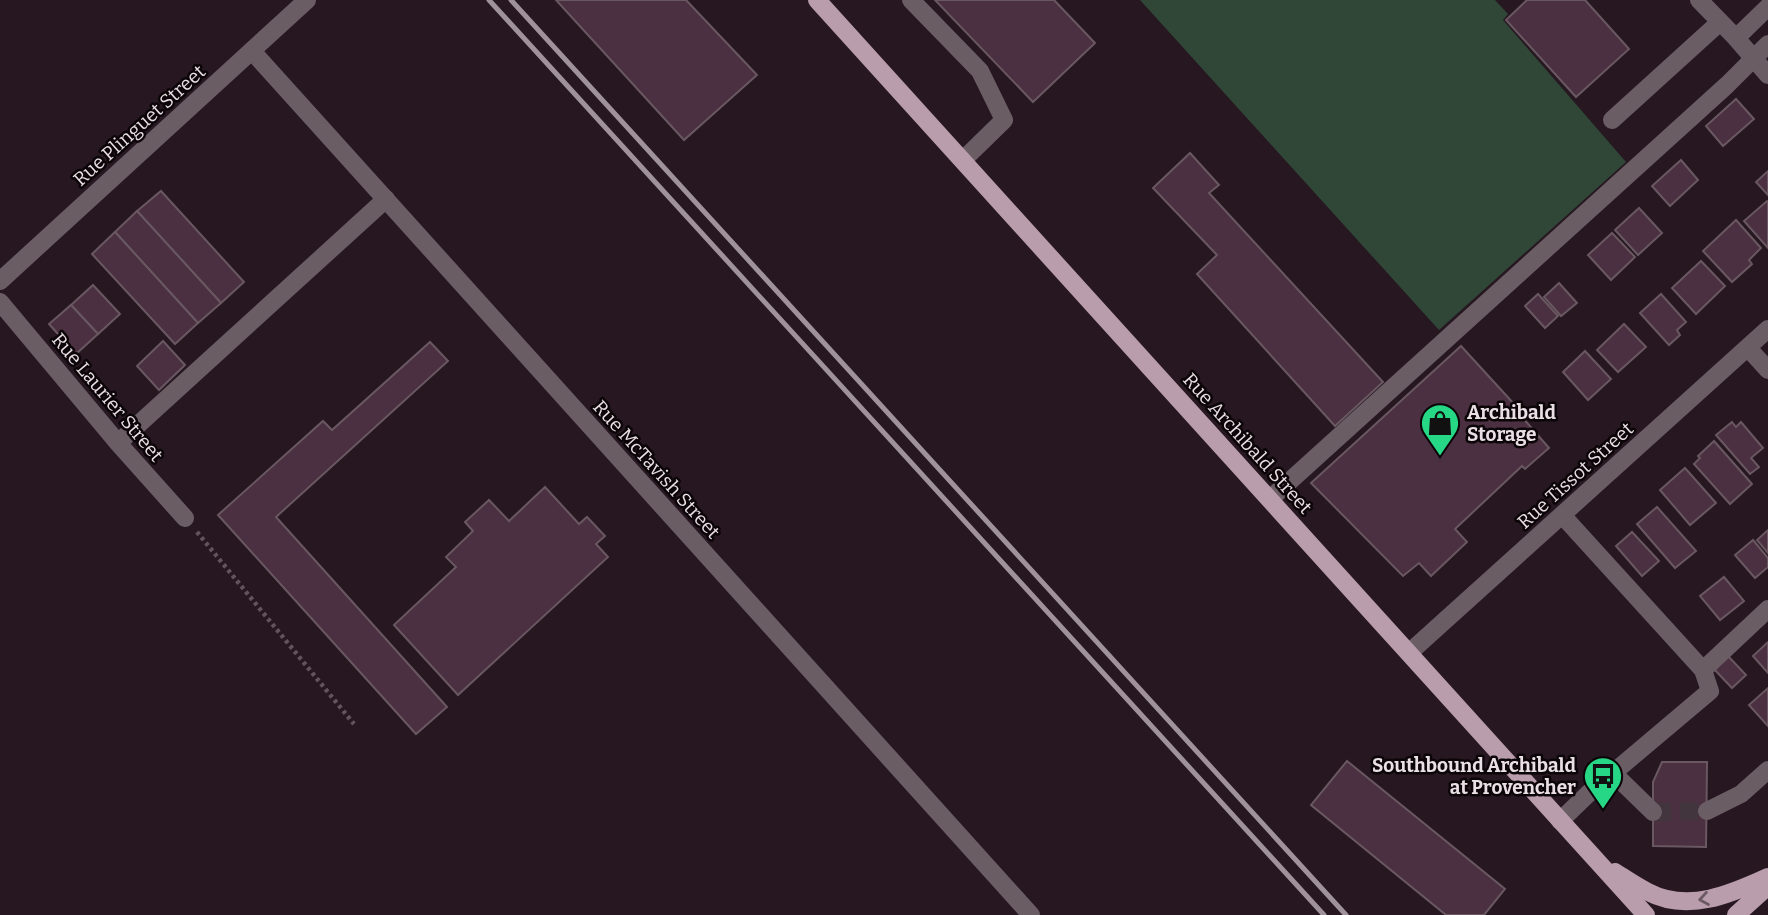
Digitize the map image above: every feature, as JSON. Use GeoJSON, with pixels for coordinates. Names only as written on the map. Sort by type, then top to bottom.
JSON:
{"type":"FeatureCollection","features":[{"type":"Feature","properties":{"kind":"main road","name":"Rue Archibald Street"},"geometry":{"type":"LineString","coordinates":[[817,0],[1646,915]]}},
{"type":"Feature","properties":{"kind":"main road"},"geometry":{"type":"LineString","coordinates":[[1594,860],[1649,893],[1679,901],[1707,900],[1768,877]]}},
{"type":"Feature","properties":{"kind":"main road"},"geometry":{"type":"LineString","coordinates":[[1736,915],[1768,886]]}},
{"type":"Feature","properties":{"kind":"street","name":"Rue Plinguet Street"},"geometry":{"type":"LineString","coordinates":[[0,281],[307,0]]}},
{"type":"Feature","properties":{"kind":"street"},"geometry":{"type":"LineString","coordinates":[[911,0],[979,71],[1004,120],[963,160]]}},
{"type":"Feature","properties":{"kind":"street"},"geometry":{"type":"LineString","coordinates":[[1699,0],[1737,38],[1768,75]]}},
{"type":"Feature","properties":{"kind":"street"},"geometry":{"type":"LineString","coordinates":[[1737,38],[1768,7]]}},
{"type":"Feature","properties":{"kind":"street"},"geometry":{"type":"LineString","coordinates":[[1612,120],[1720,22]]}},
{"type":"Feature","properties":{"kind":"street"},"geometry":{"type":"LineString","coordinates":[[1270,499],[1727,85],[1768,44]]}},
{"type":"Feature","properties":{"kind":"street","name":"Rue McTavish Street"},"geometry":{"type":"LineString","coordinates":[[252,51],[1031,915]]}},
{"type":"Feature","properties":{"kind":"street"},"geometry":{"type":"LineString","coordinates":[[118,443],[386,199]]}},
{"type":"Feature","properties":{"kind":"street","name":"Rue Laurier Street"},"geometry":{"type":"LineString","coordinates":[[0,302],[118,443],[186,518]]}},
{"type":"Feature","properties":{"kind":"street","name":"Rue Tissot Street"},"geometry":{"type":"LineString","coordinates":[[1410,652],[1768,329]]}},
{"type":"Feature","properties":{"kind":"street"},"geometry":{"type":"LineString","coordinates":[[1748,348],[1768,369]]}},
{"type":"Feature","properties":{"kind":"street"},"geometry":{"type":"LineString","coordinates":[[1560,821],[1710,691],[1703,670],[1562,515]]}},
{"type":"Feature","properties":{"kind":"street"},"geometry":{"type":"LineString","coordinates":[[1703,670],[1768,609]]}},
{"type":"Feature","properties":{"kind":"street"},"geometry":{"type":"LineString","coordinates":[[1707,811],[1741,794],[1768,770]]}},
{"type":"Feature","properties":{"kind":"street"},"geometry":{"type":"LineString","coordinates":[[1614,774],[1653,812]]}},
{"type":"Feature","properties":{"kind":"path"},"geometry":{"type":"LineString","coordinates":[[186,518],[354,724]]}},
{"type":"Feature","properties":{"kind":"green space"},"geometry":{"type":"Polygon","coordinates":[[[1140,0],[1495,0],[1508,14],[1503,20],[1626,162],[1439,330],[1140,0]]]}},
{"type":"Feature","properties":{"kind":"building"},"geometry":{"type":"Polygon","coordinates":[[[556,0],[686,0],[757,75],[684,140],[556,0]]]}},
{"type":"Feature","properties":{"kind":"building"},"geometry":{"type":"Polygon","coordinates":[[[935,0],[1054,0],[1095,43],[1033,102],[935,0]]]}},
{"type":"Feature","properties":{"kind":"building"},"geometry":{"type":"Polygon","coordinates":[[[1527,0],[1585,0],[1629,49],[1576,97],[1506,20],[1527,0]]]}},
{"type":"Feature","properties":{"kind":"building"},"geometry":{"type":"Polygon","coordinates":[[[1736,99],[1754,119],[1723,146],[1706,126],[1736,99]]]}},
{"type":"Feature","properties":{"kind":"building"},"geometry":{"type":"Polygon","coordinates":[[[1190,153],[1219,185],[1209,193],[1383,382],[1335,426],[1197,274],[1217,255],[1153,188],[1190,153]]]}},
{"type":"Feature","properties":{"kind":"building"},"geometry":{"type":"Polygon","coordinates":[[[1681,160],[1698,180],[1670,206],[1652,186],[1681,160]]]}},
{"type":"Feature","properties":{"kind":"building"},"geometry":{"type":"Polygon","coordinates":[[[1768,171],[1768,195],[1756,182],[1768,171]]]}},
{"type":"Feature","properties":{"kind":"building"},"geometry":{"type":"Polygon","coordinates":[[[161,191],[244,282],[221,303],[137,211],[161,191]]]}},
{"type":"Feature","properties":{"kind":"building"},"geometry":{"type":"Polygon","coordinates":[[[1768,202],[1768,248],[1744,221],[1768,202]]]}},
{"type":"Feature","properties":{"kind":"building"},"geometry":{"type":"Polygon","coordinates":[[[1639,208],[1662,233],[1638,255],[1615,230],[1639,208]]]}},
{"type":"Feature","properties":{"kind":"building"},"geometry":{"type":"Polygon","coordinates":[[[137,211],[221,303],[198,323],[115,232],[137,211]]]}},
{"type":"Feature","properties":{"kind":"building"},"geometry":{"type":"Polygon","coordinates":[[[1736,220],[1761,248],[1749,260],[1752,264],[1732,282],[1703,251],[1736,220]]]}},
{"type":"Feature","properties":{"kind":"building"},"geometry":{"type":"Polygon","coordinates":[[[115,232],[198,323],[175,344],[92,254],[115,232]]]}},
{"type":"Feature","properties":{"kind":"building"},"geometry":{"type":"Polygon","coordinates":[[[1612,233],[1635,257],[1611,280],[1588,255],[1612,233]]]}},
{"type":"Feature","properties":{"kind":"building"},"geometry":{"type":"Polygon","coordinates":[[[1701,261],[1725,286],[1696,314],[1672,288],[1701,261]]]}},
{"type":"Feature","properties":{"kind":"building"},"geometry":{"type":"Polygon","coordinates":[[[1559,283],[1577,303],[1561,316],[1544,297],[1559,283]]]}},
{"type":"Feature","properties":{"kind":"building"},"geometry":{"type":"Polygon","coordinates":[[[93,285],[120,314],[98,334],[71,305],[93,285]]]}},
{"type":"Feature","properties":{"kind":"building"},"geometry":{"type":"Polygon","coordinates":[[[1538,294],[1558,316],[1545,328],[1525,306],[1538,294]]]}},
{"type":"Feature","properties":{"kind":"building"},"geometry":{"type":"Polygon","coordinates":[[[1661,294],[1686,322],[1677,330],[1680,335],[1669,345],[1640,313],[1661,294]]]}},
{"type":"Feature","properties":{"kind":"building"},"geometry":{"type":"Polygon","coordinates":[[[71,305],[98,334],[76,354],[49,324],[71,305]]]}},
{"type":"Feature","properties":{"kind":"building"},"geometry":{"type":"Polygon","coordinates":[[[1624,324],[1646,347],[1618,372],[1597,350],[1624,324]]]}},
{"type":"Feature","properties":{"kind":"building"},"geometry":{"type":"Polygon","coordinates":[[[163,341],[185,365],[159,390],[137,366],[163,341]]]}},
{"type":"Feature","properties":{"kind":"building"},"geometry":{"type":"Polygon","coordinates":[[[430,342],[448,361],[276,517],[447,707],[416,734],[218,515],[323,421],[332,430],[430,342]]]}},
{"type":"Feature","properties":{"kind":"building","name":"Archibald Storage"},"geometry":{"type":"Polygon","coordinates":[[[1461,346],[1525,416],[1523,418],[1549,448],[1525,469],[1522,466],[1455,529],[1467,542],[1431,576],[1419,563],[1403,576],[1311,483],[1461,346]]]}},
{"type":"Feature","properties":{"kind":"building"},"geometry":{"type":"Polygon","coordinates":[[[1585,351],[1611,379],[1588,400],[1563,372],[1585,351]]]}},
{"type":"Feature","properties":{"kind":"building"},"geometry":{"type":"Polygon","coordinates":[[[1732,422],[1736,427],[1741,422],[1763,448],[1751,458],[1759,467],[1750,474],[1716,435],[1732,422]]]}},
{"type":"Feature","properties":{"kind":"building"},"geometry":{"type":"Polygon","coordinates":[[[1714,441],[1752,484],[1730,504],[1694,464],[1700,458],[1698,456],[1714,441]]]}},
{"type":"Feature","properties":{"kind":"building"},"geometry":{"type":"Polygon","coordinates":[[[1685,468],[1716,503],[1690,525],[1660,490],[1685,468]]]}},
{"type":"Feature","properties":{"kind":"building"},"geometry":{"type":"Polygon","coordinates":[[[545,487],[579,524],[587,517],[605,536],[596,544],[608,557],[458,695],[394,625],[456,567],[446,557],[473,531],[465,522],[489,500],[509,521],[545,487]]]}},
{"type":"Feature","properties":{"kind":"building"},"geometry":{"type":"Polygon","coordinates":[[[1657,507],[1696,551],[1675,568],[1637,524],[1657,507]]]}},
{"type":"Feature","properties":{"kind":"building"},"geometry":{"type":"Polygon","coordinates":[[[1768,530],[1768,553],[1757,540],[1768,530]]]}},
{"type":"Feature","properties":{"kind":"building"},"geometry":{"type":"Polygon","coordinates":[[[1632,532],[1659,561],[1642,576],[1616,546],[1632,532]]]}},
{"type":"Feature","properties":{"kind":"building"},"geometry":{"type":"Polygon","coordinates":[[[1753,540],[1768,558],[1768,567],[1755,578],[1735,555],[1753,540]]]}},
{"type":"Feature","properties":{"kind":"building"},"geometry":{"type":"Polygon","coordinates":[[[1724,577],[1744,601],[1720,620],[1700,596],[1724,577]]]}},
{"type":"Feature","properties":{"kind":"building"},"geometry":{"type":"Polygon","coordinates":[[[1768,642],[1768,673],[1753,656],[1768,642]]]}},
{"type":"Feature","properties":{"kind":"building"},"geometry":{"type":"Polygon","coordinates":[[[1727,655],[1746,675],[1732,688],[1713,668],[1727,655]]]}},
{"type":"Feature","properties":{"kind":"building"},"geometry":{"type":"Polygon","coordinates":[[[1768,688],[1768,726],[1749,705],[1768,688]]]}},
{"type":"Feature","properties":{"kind":"building"},"geometry":{"type":"Polygon","coordinates":[[[1347,761],[1505,889],[1484,915],[1446,915],[1311,805],[1347,761]]]}},
{"type":"Feature","properties":{"kind":"building"},"geometry":{"type":"Polygon","coordinates":[[[1662,762],[1707,762],[1706,847],[1653,846],[1653,782],[1662,762]]]}},
{"type":"Feature","properties":{"kind":"tunnel"},"geometry":{"type":"LineString","coordinates":[[1653,812],[1707,811]]}},
{"type":"Feature","properties":{"kind":"railway"},"geometry":{"type":"LineString","coordinates":[[489,0],[1324,915]]}},
{"type":"Feature","properties":{"kind":"railway"},"geometry":{"type":"LineString","coordinates":[[511,0],[1346,915]]}},
{"type":"Feature","properties":{"kind":"place","name":"Archibald Storage"},"geometry":{"type":"Point","coordinates":[1440,457]}},
{"type":"Feature","properties":{"kind":"place","name":"Southbound Archibald at Provencher"},"geometry":{"type":"Point","coordinates":[1603,810]}}]}
